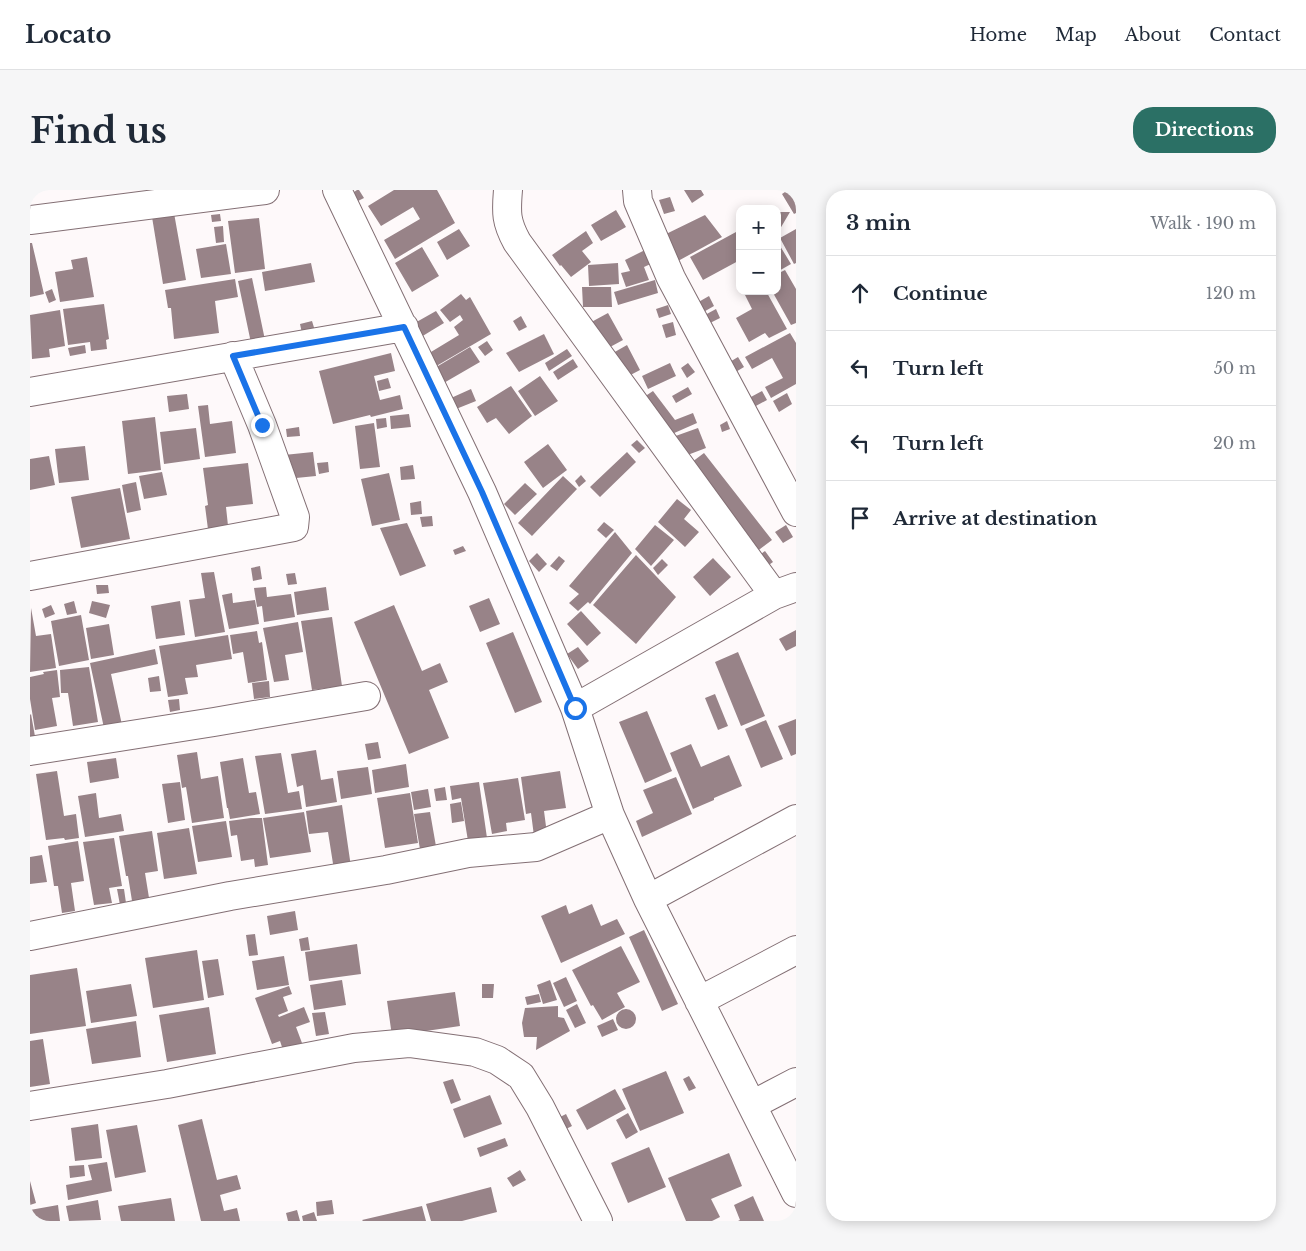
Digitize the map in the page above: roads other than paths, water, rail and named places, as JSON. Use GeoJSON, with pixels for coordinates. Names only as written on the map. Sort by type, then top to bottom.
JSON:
{"type":"FeatureCollection","features":[{"type":"Feature","properties":{"kind":"street"},"geometry":{"type":"LineString","coordinates":[[30,220],[264,190]]}},
{"type":"Feature","properties":{"kind":"street"},"geometry":{"type":"LineString","coordinates":[[338,190],[482,492],[575,708],[610,815],[648,899],[796,1193]]}},
{"type":"Feature","properties":{"kind":"street"},"geometry":{"type":"LineString","coordinates":[[508,190],[506,208],[508,226],[517,242],[785,591],[575,708]]}},
{"type":"Feature","properties":{"kind":"street"},"geometry":{"type":"LineString","coordinates":[[644,194],[671,278],[794,506]]}},
{"type":"Feature","properties":{"kind":"street"},"geometry":{"type":"LineString","coordinates":[[30,392],[404,327]]}},
{"type":"Feature","properties":{"kind":"street"},"geometry":{"type":"LineString","coordinates":[[30,576],[294,527],[295,517],[233,356]]}},
{"type":"Feature","properties":{"kind":"street"},"geometry":{"type":"LineString","coordinates":[[30,751],[366,696]]}},
{"type":"Feature","properties":{"kind":"street"},"geometry":{"type":"LineString","coordinates":[[30,936],[230,896],[386,870],[468,853],[536,847],[610,815]]}},
{"type":"Feature","properties":{"kind":"street"},"geometry":{"type":"LineString","coordinates":[[648,899],[796,819]]}},
{"type":"Feature","properties":{"kind":"street"},"geometry":{"type":"LineString","coordinates":[[700,1001],[796,950]]}},
{"type":"Feature","properties":{"kind":"street"},"geometry":{"type":"LineString","coordinates":[[30,1106],[167,1084],[354,1048],[408,1043],[475,1052],[497,1060],[520,1076],[540,1107],[598,1221]]}},
{"type":"Feature","properties":{"kind":"street"},"geometry":{"type":"LineString","coordinates":[[752,1105],[796,1082]]}}]}
